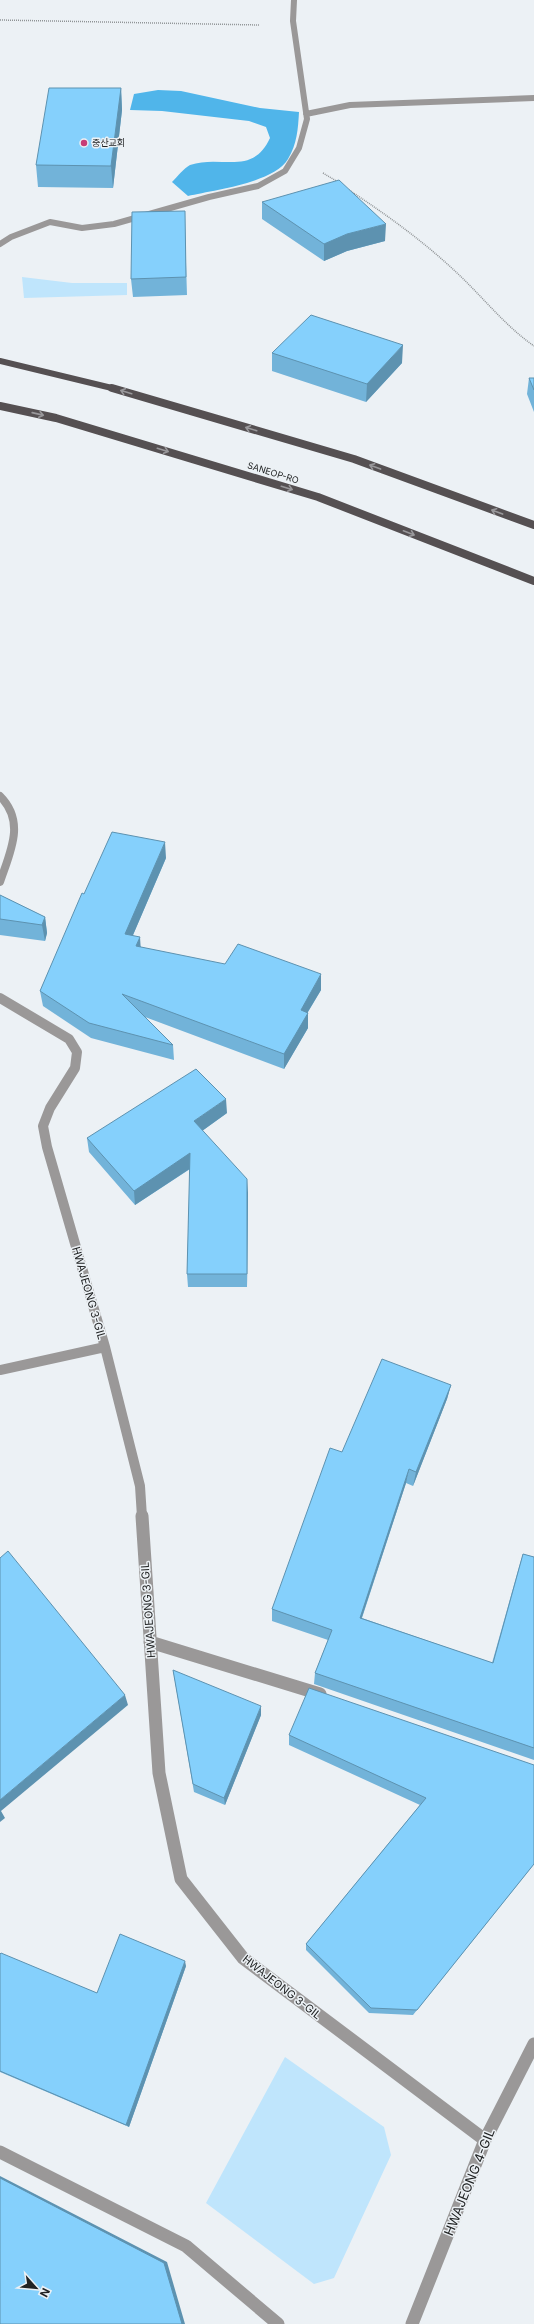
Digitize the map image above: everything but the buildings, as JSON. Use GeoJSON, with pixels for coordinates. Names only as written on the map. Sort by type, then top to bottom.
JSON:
{"type":"FeatureCollection","features":[{"type":"Feature","properties":{"kind":"main road"},"geometry":{"type":"LineString","coordinates":[[0,361],[93,382],[354,459],[534,525]]}},
{"type":"Feature","properties":{"kind":"main road","name":"SANEOP-RO"},"geometry":{"type":"LineString","coordinates":[[0,406],[56,418],[318,497],[534,581]]}},
{"type":"Feature","properties":{"kind":"street"},"geometry":{"type":"LineString","coordinates":[[0,244],[11,237],[50,222],[82,228],[98,228],[209,197],[258,186],[286,171],[296,155],[304,135],[306,114],[294,26],[294,0]]}},
{"type":"Feature","properties":{"kind":"street"},"geometry":{"type":"LineString","coordinates":[[306,114],[350,105],[494,98],[534,98]]}},
{"type":"Feature","properties":{"kind":"street"},"geometry":{"type":"LineString","coordinates":[[0,796],[14,812],[16,831],[0,882]]}},
{"type":"Feature","properties":{"kind":"street","name":"HWAJEONG 3-GIL"},"geometry":{"type":"LineString","coordinates":[[0,998],[69,1039],[77,1052],[75,1068],[50,1108],[43,1126],[105,1347],[140,1486],[159,1774],[181,1879],[243,1958],[485,2140]]}},
{"type":"Feature","properties":{"kind":"street"},"geometry":{"type":"LineString","coordinates":[[0,1370],[105,1347]]}},
{"type":"Feature","properties":{"kind":"street"},"geometry":{"type":"LineString","coordinates":[[150,1642],[273,1678],[333,1698]]}},
{"type":"Feature","properties":{"kind":"street","name":"HWAJEONG 4-GIL"},"geometry":{"type":"LineString","coordinates":[[412,2324],[485,2140],[534,2044]]}},
{"type":"Feature","properties":{"kind":"street"},"geometry":{"type":"LineString","coordinates":[[0,2152],[186,2246],[278,2324]]}},
{"type":"Feature","properties":{"kind":"path"},"geometry":{"type":"LineString","coordinates":[[0,20],[294,26]]}},
{"type":"Feature","properties":{"kind":"path"},"geometry":{"type":"LineString","coordinates":[[296,155],[339,183]]}},
{"type":"Feature","properties":{"kind":"path"},"geometry":{"type":"LineString","coordinates":[[345,188],[440,258],[457,273],[503,323],[534,346]]}},
{"type":"Feature","properties":{"kind":"shaded area"},"geometry":{"type":"Polygon","coordinates":[[[158,90],[181,91],[260,108],[299,112],[296,136],[288,159],[281,167],[257,180],[188,196],[172,182],[188,166],[202,162],[245,161],[254,157],[263,150],[270,138],[266,127],[249,121],[162,111],[130,110],[134,94],[158,90]]]}},
{"type":"Feature","properties":{"kind":"shaded area"},"geometry":{"type":"Polygon","coordinates":[[[22,277],[72,283],[127,283],[127,295],[24,298],[22,277]]]}},
{"type":"Feature","properties":{"kind":"shaded area"},"geometry":{"type":"Polygon","coordinates":[[[285,2057],[384,2127],[391,2155],[334,2278],[314,2284],[206,2203],[285,2057]]]}},
{"type":"Feature","properties":{"kind":"place","name":"중산교회"},"geometry":{"type":"Point","coordinates":[84,143]}}]}
